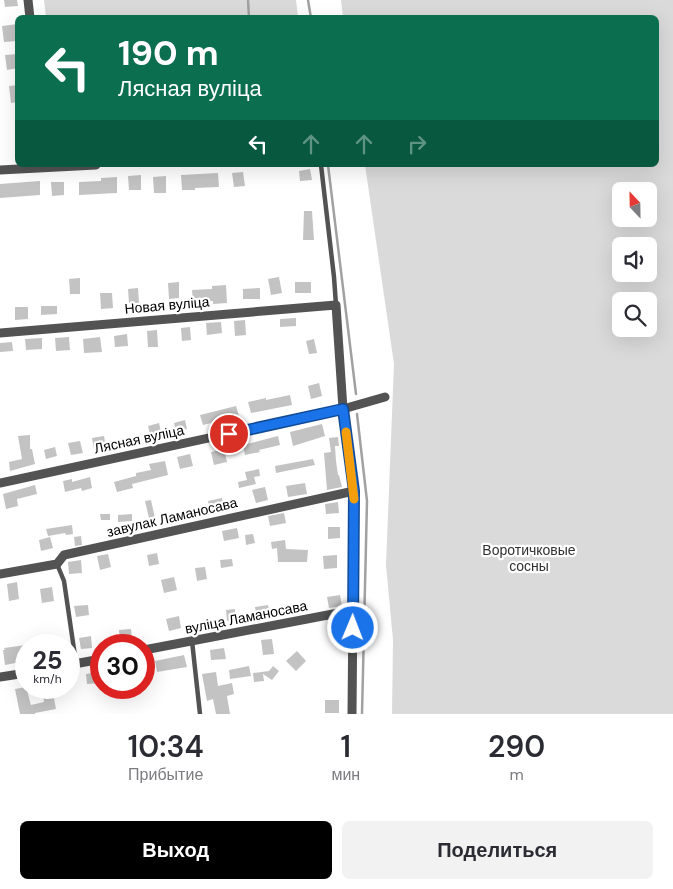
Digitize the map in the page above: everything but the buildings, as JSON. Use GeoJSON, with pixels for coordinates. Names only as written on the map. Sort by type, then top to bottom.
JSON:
{"type":"FeatureCollection","features":[{"type":"Feature","properties":{"kind":"street"},"geometry":{"type":"LineString","coordinates":[[28,0],[30,15]]}},
{"type":"Feature","properties":{"kind":"street"},"geometry":{"type":"LineString","coordinates":[[0,170],[35,167]]}},
{"type":"Feature","properties":{"kind":"street"},"geometry":{"type":"LineString","coordinates":[[336,305],[343,409],[354,491],[352,714]]}},
{"type":"Feature","properties":{"kind":"street","name":"Новая вуліца"},"geometry":{"type":"LineString","coordinates":[[0,334],[336,305]]}},
{"type":"Feature","properties":{"kind":"street","name":"Лясная вуліца"},"geometry":{"type":"LineString","coordinates":[[0,483],[343,409],[385,397]]}},
{"type":"Feature","properties":{"kind":"street","name":"завулак Ламаносава"},"geometry":{"type":"LineString","coordinates":[[0,574],[57,564],[64,555],[354,491]]}},
{"type":"Feature","properties":{"kind":"street","name":"вуліца Ламаносава"},"geometry":{"type":"LineString","coordinates":[[155,648],[354,610]]}},
{"type":"Feature","properties":{"kind":"street"},"geometry":{"type":"LineString","coordinates":[[0,677],[15,674]]}},
{"type":"Feature","properties":{"kind":"lane"},"geometry":{"type":"LineString","coordinates":[[321,167],[336,305]]}},
{"type":"Feature","properties":{"kind":"lane"},"geometry":{"type":"LineString","coordinates":[[57,564],[64,581],[69,634]]}},
{"type":"Feature","properties":{"kind":"lane"},"geometry":{"type":"LineString","coordinates":[[192,641],[200,714]]}},
{"type":"Feature","properties":{"kind":"green space"},"geometry":{"type":"Polygon","coordinates":[[[44,0],[296,0],[298,15],[46,15],[44,0]]]}},
{"type":"Feature","properties":{"kind":"green space","name":"Воротичковые сосны"},"geometry":{"type":"Polygon","coordinates":[[[341,0],[673,0],[673,714],[392,714],[393,640],[386,565],[394,364],[365,167],[659,167],[659,15],[343,15],[341,0]]]}},
{"type":"Feature","properties":{"kind":"waterway"},"geometry":{"type":"LineString","coordinates":[[248,0],[249,15]]}},
{"type":"Feature","properties":{"kind":"waterway"},"geometry":{"type":"LineString","coordinates":[[308,0],[310,15]]}},
{"type":"Feature","properties":{"kind":"waterway"},"geometry":{"type":"LineString","coordinates":[[328,167],[356,394]]}},
{"type":"Feature","properties":{"kind":"waterway"},"geometry":{"type":"LineString","coordinates":[[357,414],[367,501],[362,714]]}},
{"type":"Feature","properties":{"kind":"slow traffic"},"geometry":{"type":"LineString","coordinates":[[346,432],[354,499]]}},
{"type":"Feature","properties":{"kind":"route"},"geometry":{"type":"LineString","coordinates":[[229,434],[343,409],[354,491],[353,628]]}}]}
